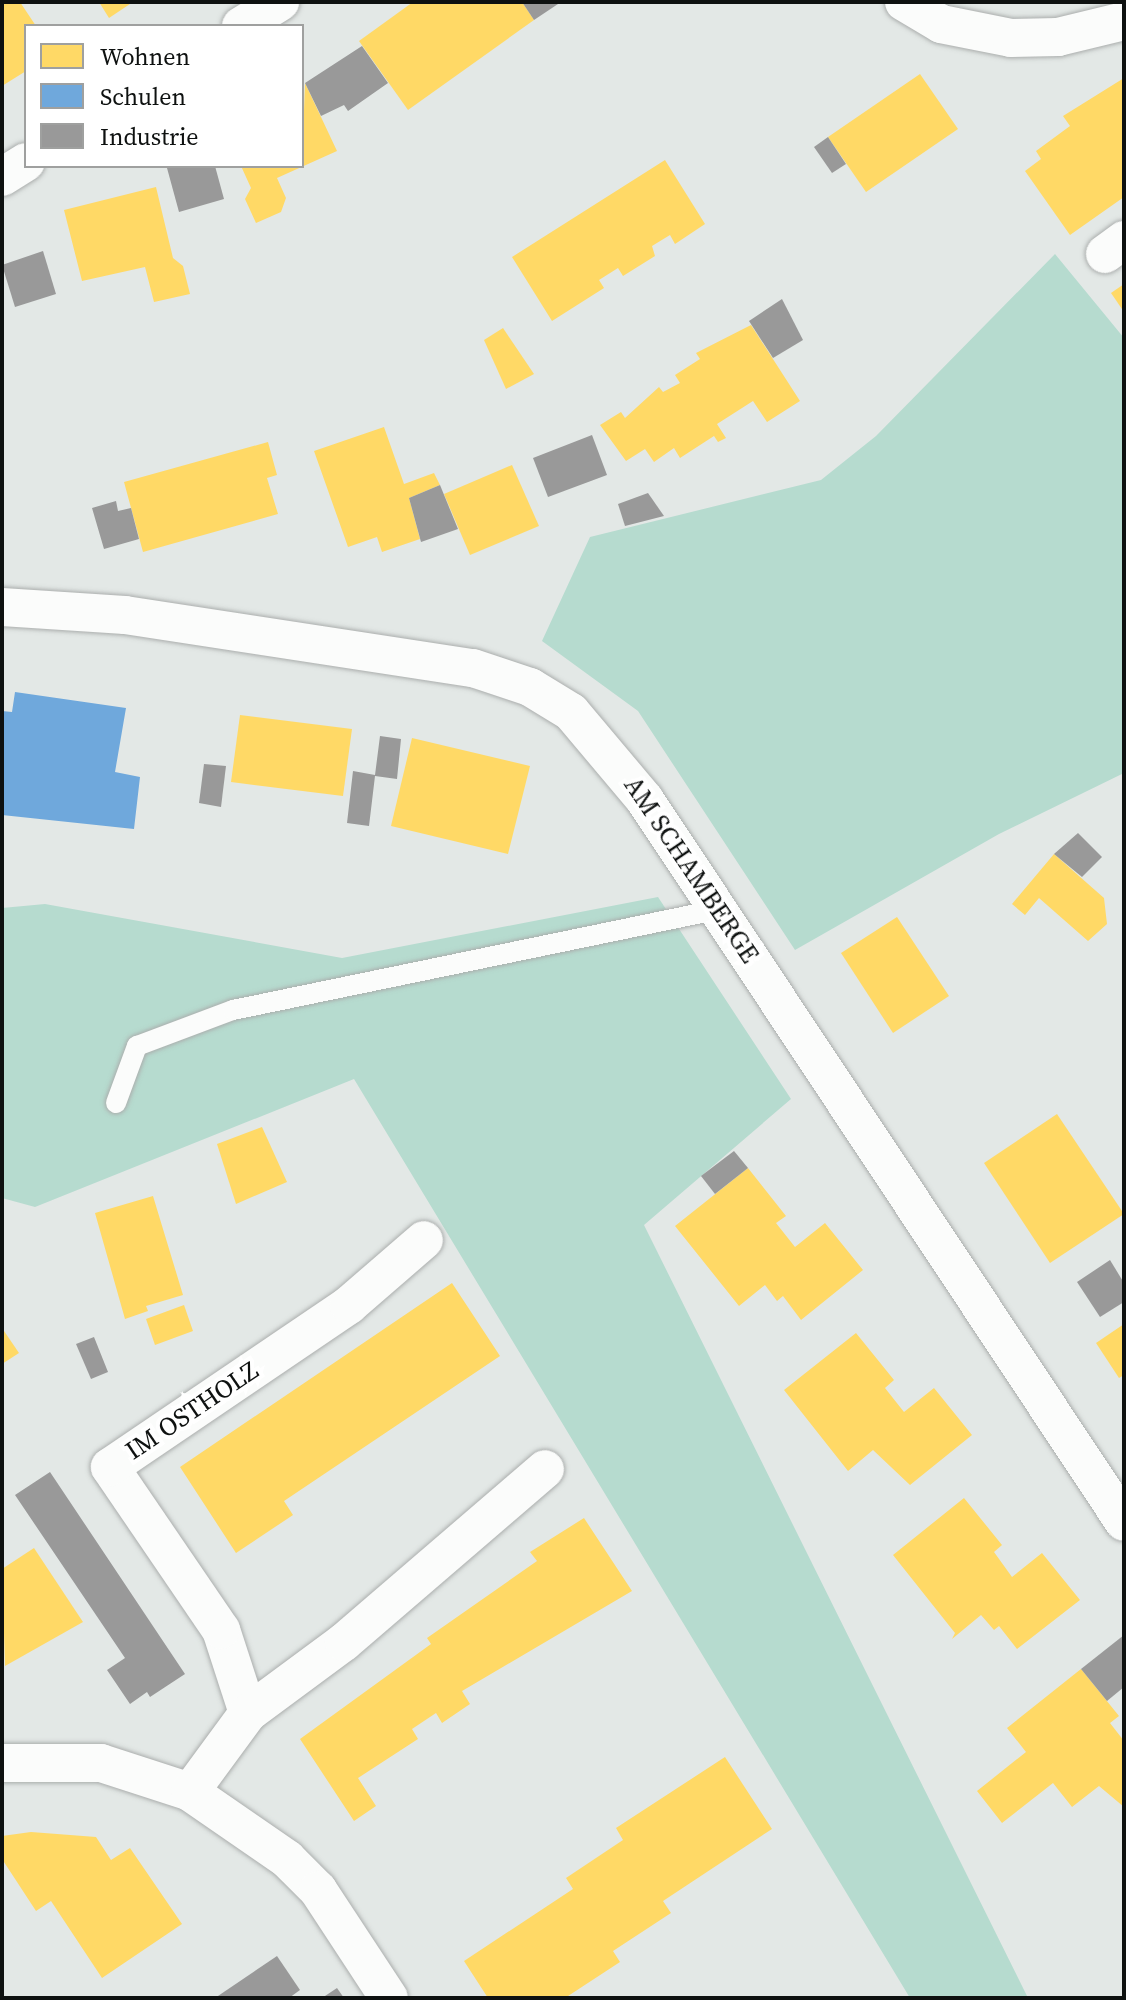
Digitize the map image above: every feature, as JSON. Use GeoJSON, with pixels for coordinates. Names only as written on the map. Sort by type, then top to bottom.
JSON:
{"type":"FeatureCollection","features":[{"type":"Feature","properties":{"kind":"street"},"geometry":{"type":"LineString","coordinates":[[244,24],[280,2]]}},
{"type":"Feature","properties":{"kind":"street"},"geometry":{"type":"LineString","coordinates":[[904,2],[941,24],[1011,38],[1058,37],[1124,21]]}},
{"type":"Feature","properties":{"kind":"street"},"geometry":{"type":"LineString","coordinates":[[2,177],[24,163]]}},
{"type":"Feature","properties":{"kind":"street","name":"AM SCHAMBERGE"},"geometry":{"type":"LineString","coordinates":[[2,607],[125,615],[308,640],[473,668],[530,687],[571,712],[619,763],[1124,1522]]}},
{"type":"Feature","properties":{"kind":"street","name":"IM OSTHOLZ"},"geometry":{"type":"LineString","coordinates":[[248,1713],[221,1630],[110,1467],[349,1305],[424,1240]]}},
{"type":"Feature","properties":{"kind":"street"},"geometry":{"type":"LineString","coordinates":[[190,1792],[248,1713],[344,1642],[545,1469]]}},
{"type":"Feature","properties":{"kind":"street"},"geometry":{"type":"LineString","coordinates":[[2,1763],[101,1763],[190,1792],[287,1859],[318,1890],[389,1998]]}},
{"type":"Feature","properties":{"kind":"lane"},"geometry":{"type":"LineString","coordinates":[[116,1103],[137,1046],[233,1010],[717,910]]}},
{"type":"Feature","properties":{"kind":"green space"},"geometry":{"type":"Polygon","coordinates":[[[1055,254],[1124,338],[1124,773],[999,834],[795,950],[638,711],[542,641],[590,537],[821,480],[876,436],[1055,254]]]}},
{"type":"Feature","properties":{"kind":"green space"},"geometry":{"type":"Polygon","coordinates":[[[658,897],[791,1099],[644,1225],[1028,1998],[910,1998],[354,1079],[35,1207],[2,1198],[2,908],[45,904],[342,958],[658,897]]]}},
{"type":"Feature","properties":{"kind":"building: Wohnen"},"geometry":{"type":"Polygon","coordinates":[[[2,2],[20,2],[35,24],[24,24],[24,72],[2,86],[2,2]]]}},
{"type":"Feature","properties":{"kind":"building: Wohnen"},"geometry":{"type":"Polygon","coordinates":[[[99,2],[133,2],[109,18],[99,2]]]}},
{"type":"Feature","properties":{"kind":"building: Wohnen"},"geometry":{"type":"Polygon","coordinates":[[[413,2],[522,2],[534,20],[408,110],[359,41],[413,2]]]}},
{"type":"Feature","properties":{"kind":"building: Wohnen"},"geometry":{"type":"Polygon","coordinates":[[[920,74],[958,129],[866,192],[828,137],[920,74]]]}},
{"type":"Feature","properties":{"kind":"building: Wohnen"},"geometry":{"type":"Polygon","coordinates":[[[1124,78],[1124,197],[1070,235],[1025,171],[1041,159],[1036,151],[1070,126],[1063,116],[1124,78]]]}},
{"type":"Feature","properties":{"kind":"building: Wohnen"},"geometry":{"type":"Polygon","coordinates":[[[305,83],[337,151],[304,166],[305,83]]]}},
{"type":"Feature","properties":{"kind":"building: Wohnen"},"geometry":{"type":"Polygon","coordinates":[[[665,160],[705,224],[675,244],[670,235],[652,246],[655,256],[623,276],[618,268],[599,280],[604,288],[552,321],[512,257],[665,160]]]}},
{"type":"Feature","properties":{"kind":"building: Wohnen"},"geometry":{"type":"Polygon","coordinates":[[[242,168],[299,168],[277,178],[286,198],[281,212],[256,223],[245,199],[251,188],[242,168]]]}},
{"type":"Feature","properties":{"kind":"building: Wohnen"},"geometry":{"type":"Polygon","coordinates":[[[156,187],[173,258],[183,266],[190,294],[154,302],[145,267],[82,281],[64,210],[156,187]]]}},
{"type":"Feature","properties":{"kind":"building: Wohnen"},"geometry":{"type":"Polygon","coordinates":[[[1124,284],[1124,312],[1111,293],[1124,284]]]}},
{"type":"Feature","properties":{"kind":"building: Wohnen"},"geometry":{"type":"Polygon","coordinates":[[[751,325],[800,401],[767,422],[753,401],[717,424],[726,438],[718,442],[714,436],[680,458],[674,448],[654,462],[645,449],[626,461],[600,425],[621,412],[625,418],[659,387],[663,392],[680,383],[675,375],[700,359],[696,353],[751,325]]]}},
{"type":"Feature","properties":{"kind":"building: Wohnen"},"geometry":{"type":"Polygon","coordinates":[[[503,328],[534,374],[506,389],[484,340],[503,328]]]}},
{"type":"Feature","properties":{"kind":"building: Wohnen"},"geometry":{"type":"Polygon","coordinates":[[[384,427],[404,484],[434,473],[440,485],[409,498],[420,539],[382,552],[377,537],[348,547],[314,451],[384,427]]]}},
{"type":"Feature","properties":{"kind":"building: Wohnen"},"geometry":{"type":"Polygon","coordinates":[[[268,442],[277,475],[267,478],[278,514],[143,552],[124,482],[268,442]]]}},
{"type":"Feature","properties":{"kind":"building: Wohnen"},"geometry":{"type":"Polygon","coordinates":[[[512,465],[539,526],[470,555],[444,494],[512,465]]]}},
{"type":"Feature","properties":{"kind":"building: Wohnen"},"geometry":{"type":"Polygon","coordinates":[[[240,715],[352,729],[343,796],[231,782],[240,715]]]}},
{"type":"Feature","properties":{"kind":"building: Wohnen"},"geometry":{"type":"Polygon","coordinates":[[[412,738],[530,766],[508,854],[391,826],[412,738]]]}},
{"type":"Feature","properties":{"kind":"building: Wohnen"},"geometry":{"type":"Polygon","coordinates":[[[1054,854],[1104,898],[1107,924],[1088,941],[1039,898],[1025,915],[1012,904],[1054,854]]]}},
{"type":"Feature","properties":{"kind":"building: Wohnen"},"geometry":{"type":"Polygon","coordinates":[[[897,917],[949,996],[893,1033],[841,953],[897,917]]]}},
{"type":"Feature","properties":{"kind":"building: Wohnen"},"geometry":{"type":"Polygon","coordinates":[[[1057,1114],[1124,1214],[1050,1263],[984,1163],[1057,1114]]]}},
{"type":"Feature","properties":{"kind":"building: Wohnen"},"geometry":{"type":"Polygon","coordinates":[[[262,1127],[287,1182],[236,1204],[217,1144],[262,1127]]]}},
{"type":"Feature","properties":{"kind":"building: Wohnen"},"geometry":{"type":"Polygon","coordinates":[[[748,1168],[786,1216],[776,1223],[795,1247],[825,1223],[863,1270],[801,1320],[783,1296],[777,1301],[765,1285],[739,1306],[675,1226],[748,1168]]]}},
{"type":"Feature","properties":{"kind":"building: Wohnen"},"geometry":{"type":"Polygon","coordinates":[[[153,1196],[183,1295],[146,1306],[148,1311],[125,1319],[95,1213],[153,1196]]]}},
{"type":"Feature","properties":{"kind":"building: Wohnen"},"geometry":{"type":"Polygon","coordinates":[[[452,1283],[500,1356],[284,1501],[293,1515],[236,1553],[180,1467],[452,1283]]]}},
{"type":"Feature","properties":{"kind":"building: Wohnen"},"geometry":{"type":"Polygon","coordinates":[[[184,1305],[193,1331],[155,1345],[146,1319],[184,1305]]]}},
{"type":"Feature","properties":{"kind":"building: Wohnen"},"geometry":{"type":"Polygon","coordinates":[[[1124,1324],[1124,1375],[1119,1378],[1096,1343],[1124,1324]]]}},
{"type":"Feature","properties":{"kind":"building: Wohnen"},"geometry":{"type":"Polygon","coordinates":[[[2,1328],[19,1353],[2,1364],[2,1328]]]}},
{"type":"Feature","properties":{"kind":"building: Wohnen"},"geometry":{"type":"Polygon","coordinates":[[[856,1333],[894,1380],[885,1388],[904,1412],[934,1388],[972,1435],[910,1485],[873,1450],[848,1471],[784,1390],[856,1333]]]}},
{"type":"Feature","properties":{"kind":"building: Wohnen"},"geometry":{"type":"Polygon","coordinates":[[[964,1498],[1002,1545],[994,1552],[1012,1577],[1042,1553],[1080,1600],[1017,1649],[999,1626],[994,1630],[981,1615],[952,1639],[955,1633],[893,1555],[964,1498]]]}},
{"type":"Feature","properties":{"kind":"building: Wohnen"},"geometry":{"type":"Polygon","coordinates":[[[584,1518],[632,1591],[462,1691],[470,1704],[442,1723],[436,1713],[412,1729],[418,1739],[358,1778],[376,1806],[354,1821],[300,1739],[431,1644],[427,1638],[537,1561],[530,1552],[584,1518]]]}},
{"type":"Feature","properties":{"kind":"building: Wohnen"},"geometry":{"type":"Polygon","coordinates":[[[34,1548],[83,1622],[5,1666],[2,1569],[34,1548]]]}},
{"type":"Feature","properties":{"kind":"building: Wohnen"},"geometry":{"type":"Polygon","coordinates":[[[1081,1669],[1119,1716],[1110,1723],[1124,1741],[1124,1807],[1099,1786],[1072,1807],[1053,1783],[1002,1823],[977,1791],[1026,1752],[1007,1728],[1081,1669]]]}},
{"type":"Feature","properties":{"kind":"building: Wohnen"},"geometry":{"type":"Polygon","coordinates":[[[725,1757],[772,1829],[663,1901],[671,1913],[613,1951],[620,1962],[565,1998],[488,1998],[464,1961],[573,1889],[566,1878],[623,1840],[616,1828],[725,1757]]]}},
{"type":"Feature","properties":{"kind":"building: Wohnen"},"geometry":{"type":"Polygon","coordinates":[[[31,1832],[96,1837],[111,1860],[130,1848],[182,1924],[102,1978],[51,1901],[36,1911],[2,1859],[2,1836],[31,1832]]]}},
{"type":"Feature","properties":{"kind":"building: Schulen"},"geometry":{"type":"Polygon","coordinates":[[[15,692],[126,708],[115,772],[140,777],[134,829],[2,815],[2,711],[12,712],[15,692]]]}},
{"type":"Feature","properties":{"kind":"building: Industrie"},"geometry":{"type":"Polygon","coordinates":[[[522,2],[561,2],[534,20],[522,2]]]}},
{"type":"Feature","properties":{"kind":"building: Industrie"},"geometry":{"type":"Polygon","coordinates":[[[362,46],[388,83],[348,111],[344,105],[321,116],[305,83],[362,46]]]}},
{"type":"Feature","properties":{"kind":"building: Industrie"},"geometry":{"type":"Polygon","coordinates":[[[828,137],[846,164],[832,173],[814,147],[828,137]]]}},
{"type":"Feature","properties":{"kind":"building: Industrie"},"geometry":{"type":"Polygon","coordinates":[[[167,168],[216,168],[224,199],[179,212],[167,168]]]}},
{"type":"Feature","properties":{"kind":"building: Industrie"},"geometry":{"type":"Polygon","coordinates":[[[43,251],[56,294],[15,307],[2,265],[43,251]]]}},
{"type":"Feature","properties":{"kind":"building: Industrie"},"geometry":{"type":"Polygon","coordinates":[[[782,299],[803,340],[773,358],[749,321],[782,299]]]}},
{"type":"Feature","properties":{"kind":"building: Industrie"},"geometry":{"type":"Polygon","coordinates":[[[592,435],[607,475],[548,497],[533,458],[592,435]]]}},
{"type":"Feature","properties":{"kind":"building: Industrie"},"geometry":{"type":"Polygon","coordinates":[[[440,485],[458,529],[421,542],[409,498],[440,485]]]}},
{"type":"Feature","properties":{"kind":"building: Industrie"},"geometry":{"type":"Polygon","coordinates":[[[648,493],[664,516],[625,526],[618,504],[648,493]]]}},
{"type":"Feature","properties":{"kind":"building: Industrie"},"geometry":{"type":"Polygon","coordinates":[[[116,501],[118,511],[131,508],[139,539],[104,549],[92,508],[116,501]]]}},
{"type":"Feature","properties":{"kind":"building: Industrie"},"geometry":{"type":"Polygon","coordinates":[[[380,736],[401,739],[397,779],[375,776],[369,826],[347,823],[353,771],[375,775],[380,736]]]}},
{"type":"Feature","properties":{"kind":"building: Industrie"},"geometry":{"type":"Polygon","coordinates":[[[204,764],[226,766],[221,807],[199,803],[204,764]]]}},
{"type":"Feature","properties":{"kind":"building: Industrie"},"geometry":{"type":"Polygon","coordinates":[[[1078,833],[1102,857],[1082,877],[1054,854],[1078,833]]]}},
{"type":"Feature","properties":{"kind":"building: Industrie"},"geometry":{"type":"Polygon","coordinates":[[[734,1151],[748,1168],[715,1194],[701,1176],[734,1151]]]}},
{"type":"Feature","properties":{"kind":"building: Industrie"},"geometry":{"type":"Polygon","coordinates":[[[1110,1260],[1124,1283],[1124,1302],[1100,1317],[1077,1282],[1110,1260]]]}},
{"type":"Feature","properties":{"kind":"building: Industrie"},"geometry":{"type":"Polygon","coordinates":[[[94,1337],[108,1372],[91,1379],[76,1344],[94,1337]]]}},
{"type":"Feature","properties":{"kind":"building: Industrie"},"geometry":{"type":"Polygon","coordinates":[[[50,1472],[185,1674],[150,1697],[147,1692],[130,1704],[107,1670],[125,1658],[15,1495],[50,1472]]]}},
{"type":"Feature","properties":{"kind":"building: Industrie"},"geometry":{"type":"Polygon","coordinates":[[[1124,1635],[1124,1687],[1107,1701],[1081,1669],[1124,1635]]]}},
{"type":"Feature","properties":{"kind":"building: Industrie"},"geometry":{"type":"Polygon","coordinates":[[[277,1956],[300,1990],[289,1998],[215,1998],[277,1956]]]}},
{"type":"Feature","properties":{"kind":"building: Industrie"},"geometry":{"type":"Polygon","coordinates":[[[337,1988],[344,1998],[322,1998],[337,1988]]]}}]}
